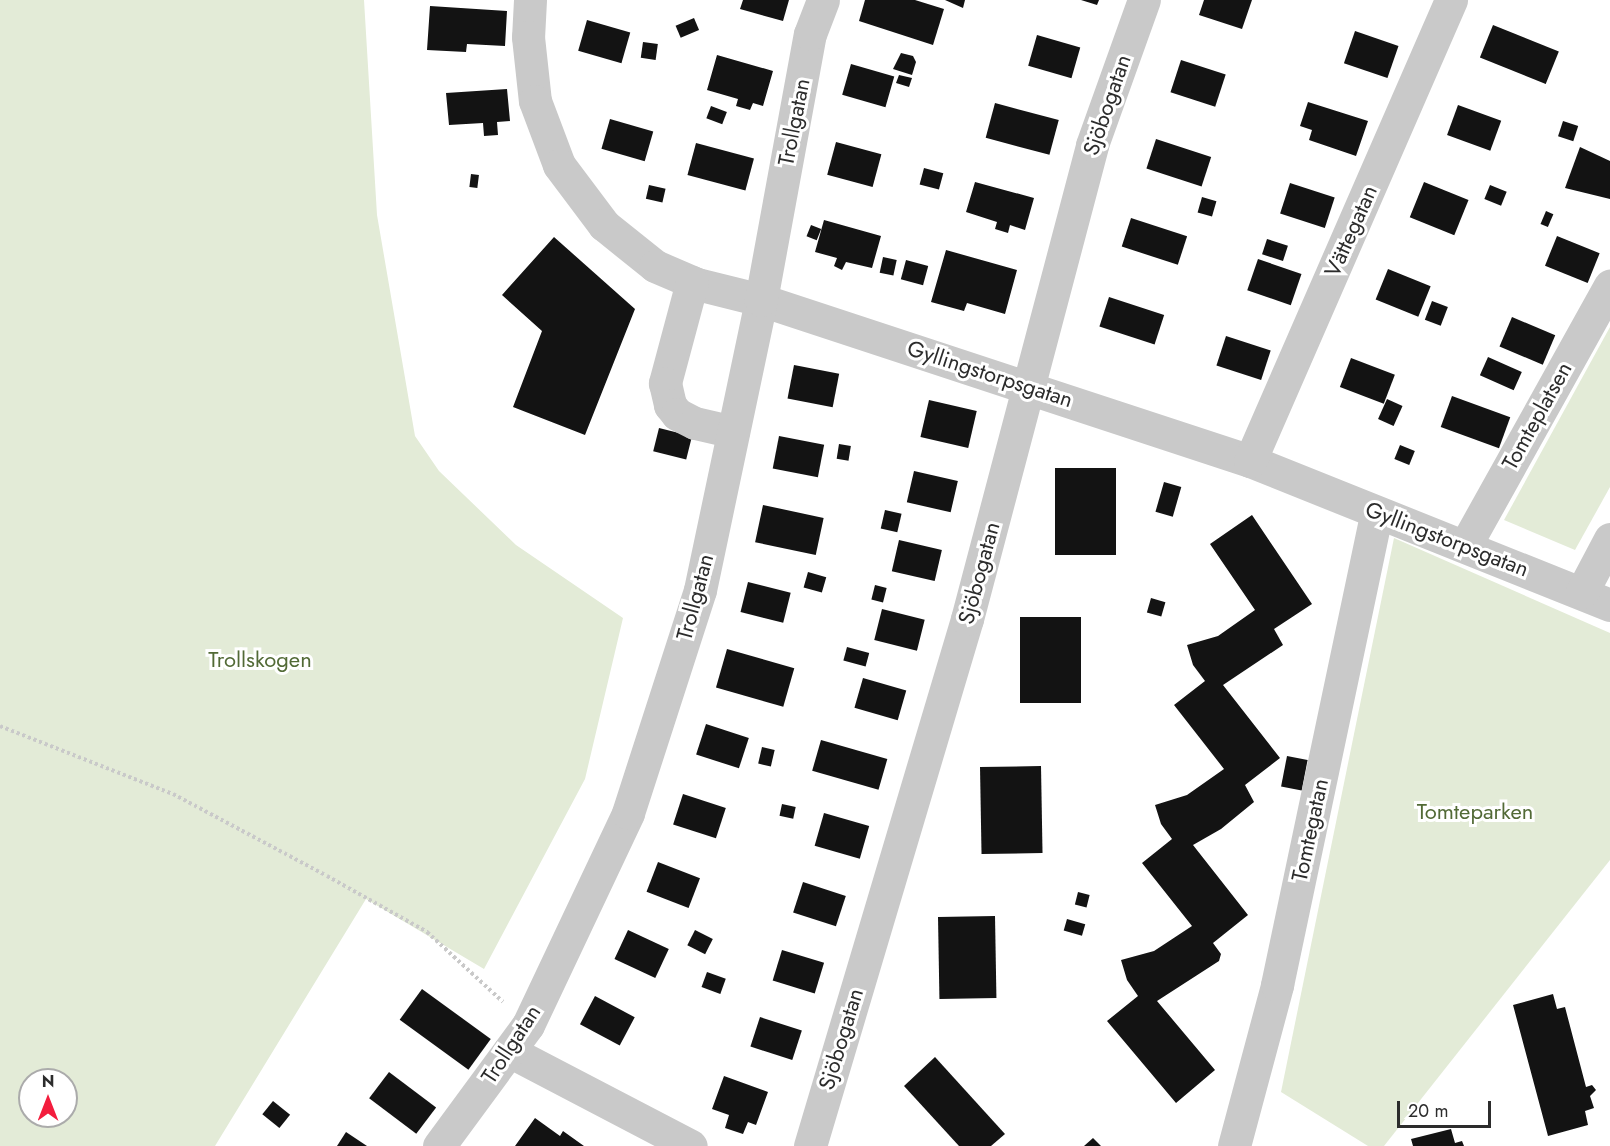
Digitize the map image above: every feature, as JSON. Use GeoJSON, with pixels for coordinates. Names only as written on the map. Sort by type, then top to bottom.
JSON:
{"type":"FeatureCollection","features":[{"type":"Feature","properties":{"kind":"street","name":"Gyllingstorpsgatan"},"geometry":{"type":"LineString","coordinates":[[530,0],[528,37],[535,101],[559,165],[604,225],[655,266],[692,282],[761,300],[1027,386],[1250,462],[1596,598]]}},
{"type":"Feature","properties":{"kind":"street","name":"Trollgatan"},"geometry":{"type":"LineString","coordinates":[[439,1146],[528,1025],[628,813],[700,590],[761,300],[810,34],[823,0]]}},
{"type":"Feature","properties":{"kind":"street","name":"Sjöbogatan"},"geometry":{"type":"LineString","coordinates":[[810,1146],[967,619],[1092,145],[1144,0]]}},
{"type":"Feature","properties":{"kind":"street","name":"Vättegatan"},"geometry":{"type":"LineString","coordinates":[[1250,462],[1451,0]]}},
{"type":"Feature","properties":{"kind":"street"},"geometry":{"type":"LineString","coordinates":[[692,282],[665,383],[670,405],[677,414],[695,423],[733,432]]}},
{"type":"Feature","properties":{"kind":"street","name":"Tomteplatsen"},"geometry":{"type":"LineString","coordinates":[[1465,546],[1610,286]]}},
{"type":"Feature","properties":{"kind":"street","name":"Tomtegatan"},"geometry":{"type":"LineString","coordinates":[[1234,1146],[1277,985],[1377,512]]}},
{"type":"Feature","properties":{"kind":"street"},"geometry":{"type":"LineString","coordinates":[[1596,598],[1610,539]]}},
{"type":"Feature","properties":{"kind":"street"},"geometry":{"type":"LineString","coordinates":[[509,1051],[691,1146]]}},
{"type":"Feature","properties":{"kind":"path"},"geometry":{"type":"LineString","coordinates":[[0,726],[173,794],[417,926],[528,1025]]}},
{"type":"Feature","properties":{"kind":"green space","name":"Trollskogen"},"geometry":{"type":"Polygon","coordinates":[[[0,0],[364,0],[377,215],[415,436],[439,471],[516,545],[623,618],[585,779],[484,969],[366,899],[215,1146],[0,1146],[0,0]]]}},
{"type":"Feature","properties":{"kind":"green space"},"geometry":{"type":"Polygon","coordinates":[[[1610,327],[1610,487],[1575,550],[1504,520],[1610,327]]]}},
{"type":"Feature","properties":{"kind":"green space","name":"Tomteparken"},"geometry":{"type":"Polygon","coordinates":[[[1394,538],[1610,633],[1610,860],[1384,1146],[1368,1146],[1281,1092],[1394,538]]]}},
{"type":"Feature","properties":{"kind":"building"},"geometry":{"type":"Polygon","coordinates":[[[743,0],[789,0],[783,21],[740,9],[743,0]]]}},
{"type":"Feature","properties":{"kind":"building"},"geometry":{"type":"Polygon","coordinates":[[[865,0],[915,0],[944,9],[933,45],[859,21],[865,0]]]}},
{"type":"Feature","properties":{"kind":"building"},"geometry":{"type":"Polygon","coordinates":[[[945,0],[965,0],[963,8],[945,0]]]}},
{"type":"Feature","properties":{"kind":"building"},"geometry":{"type":"Polygon","coordinates":[[[1081,0],[1099,0],[1097,5],[1081,0]]]}},
{"type":"Feature","properties":{"kind":"building"},"geometry":{"type":"Polygon","coordinates":[[[1204,0],[1252,0],[1242,29],[1199,15],[1204,0]]]}},
{"type":"Feature","properties":{"kind":"building"},"geometry":{"type":"Polygon","coordinates":[[[430,6],[507,11],[505,46],[467,44],[466,52],[427,50],[430,6]]]}},
{"type":"Feature","properties":{"kind":"building"},"geometry":{"type":"Polygon","coordinates":[[[694,18],[699,30],[681,38],[676,26],[694,18]]]}},
{"type":"Feature","properties":{"kind":"building"},"geometry":{"type":"Polygon","coordinates":[[[587,20],[630,32],[621,63],[578,51],[587,20]]]}},
{"type":"Feature","properties":{"kind":"building"},"geometry":{"type":"Polygon","coordinates":[[[1493,25],[1559,52],[1546,84],[1480,57],[1493,25]]]}},
{"type":"Feature","properties":{"kind":"building"},"geometry":{"type":"Polygon","coordinates":[[[1355,31],[1398,46],[1387,78],[1344,63],[1355,31]]]}},
{"type":"Feature","properties":{"kind":"building"},"geometry":{"type":"Polygon","coordinates":[[[1037,35],[1080,47],[1071,78],[1028,66],[1037,35]]]}},
{"type":"Feature","properties":{"kind":"building"},"geometry":{"type":"Polygon","coordinates":[[[643,42],[658,44],[656,60],[641,58],[643,42]]]}},
{"type":"Feature","properties":{"kind":"building"},"geometry":{"type":"Polygon","coordinates":[[[901,53],[913,56],[916,62],[912,75],[893,69],[901,53]]]}},
{"type":"Feature","properties":{"kind":"building"},"geometry":{"type":"Polygon","coordinates":[[[717,55],[773,71],[763,106],[753,103],[750,110],[736,106],[738,99],[707,90],[717,55]]]}},
{"type":"Feature","properties":{"kind":"building"},"geometry":{"type":"Polygon","coordinates":[[[1181,60],[1226,75],[1215,107],[1170,92],[1181,60]]]}},
{"type":"Feature","properties":{"kind":"building"},"geometry":{"type":"Polygon","coordinates":[[[851,64],[894,76],[885,107],[842,95],[851,64]]]}},
{"type":"Feature","properties":{"kind":"building"},"geometry":{"type":"Polygon","coordinates":[[[899,75],[912,78],[909,87],[896,83],[899,75]]]}},
{"type":"Feature","properties":{"kind":"building"},"geometry":{"type":"Polygon","coordinates":[[[507,89],[510,121],[497,122],[498,135],[484,136],[483,123],[449,125],[446,93],[507,89]]]}},
{"type":"Feature","properties":{"kind":"building"},"geometry":{"type":"Polygon","coordinates":[[[1308,102],[1368,121],[1356,156],[1309,140],[1312,130],[1300,126],[1308,102]]]}},
{"type":"Feature","properties":{"kind":"building"},"geometry":{"type":"Polygon","coordinates":[[[995,103],[1059,120],[1049,155],[986,138],[995,103]]]}},
{"type":"Feature","properties":{"kind":"building"},"geometry":{"type":"Polygon","coordinates":[[[1458,105],[1501,121],[1490,151],[1447,135],[1458,105]]]}},
{"type":"Feature","properties":{"kind":"building"},"geometry":{"type":"Polygon","coordinates":[[[711,106],[727,112],[722,124],[706,118],[711,106]]]}},
{"type":"Feature","properties":{"kind":"building"},"geometry":{"type":"Polygon","coordinates":[[[610,119],[653,131],[645,161],[601,149],[610,119]]]}},
{"type":"Feature","properties":{"kind":"building"},"geometry":{"type":"Polygon","coordinates":[[[1563,121],[1578,126],[1573,141],[1558,136],[1563,121]]]}},
{"type":"Feature","properties":{"kind":"building"},"geometry":{"type":"Polygon","coordinates":[[[1156,139],[1211,157],[1202,186],[1146,168],[1156,139]]]}},
{"type":"Feature","properties":{"kind":"building"},"geometry":{"type":"Polygon","coordinates":[[[836,142],[881,154],[873,187],[827,175],[836,142]]]}},
{"type":"Feature","properties":{"kind":"building"},"geometry":{"type":"Polygon","coordinates":[[[696,143],[754,159],[745,190],[687,175],[696,143]]]}},
{"type":"Feature","properties":{"kind":"building"},"geometry":{"type":"Polygon","coordinates":[[[1580,147],[1610,161],[1610,199],[1565,188],[1580,147]]]}},
{"type":"Feature","properties":{"kind":"building"},"geometry":{"type":"Polygon","coordinates":[[[924,168],[943,173],[939,190],[920,184],[924,168]]]}},
{"type":"Feature","properties":{"kind":"building"},"geometry":{"type":"Polygon","coordinates":[[[471,174],[479,175],[477,188],[469,187],[471,174]]]}},
{"type":"Feature","properties":{"kind":"building"},"geometry":{"type":"Polygon","coordinates":[[[975,182],[1034,198],[1025,230],[1010,225],[1008,233],[995,229],[997,222],[966,212],[975,182]]]}},
{"type":"Feature","properties":{"kind":"building"},"geometry":{"type":"Polygon","coordinates":[[[1424,182],[1469,200],[1454,235],[1410,217],[1424,182]]]}},
{"type":"Feature","properties":{"kind":"building"},"geometry":{"type":"Polygon","coordinates":[[[1290,183],[1335,198],[1325,228],[1280,213],[1290,183]]]}},
{"type":"Feature","properties":{"kind":"building"},"geometry":{"type":"Polygon","coordinates":[[[649,185],[666,189],[662,202],[646,199],[649,185]]]}},
{"type":"Feature","properties":{"kind":"building"},"geometry":{"type":"Polygon","coordinates":[[[1490,185],[1507,192],[1501,206],[1484,199],[1490,185]]]}},
{"type":"Feature","properties":{"kind":"building"},"geometry":{"type":"Polygon","coordinates":[[[1202,197],[1216,201],[1212,217],[1198,212],[1202,197]]]}},
{"type":"Feature","properties":{"kind":"building"},"geometry":{"type":"Polygon","coordinates":[[[1546,211],[1553,214],[1548,227],[1541,224],[1546,211]]]}},
{"type":"Feature","properties":{"kind":"building"},"geometry":{"type":"Polygon","coordinates":[[[1131,218],[1187,236],[1178,265],[1122,247],[1131,218]]]}},
{"type":"Feature","properties":{"kind":"building"},"geometry":{"type":"Polygon","coordinates":[[[824,220],[881,236],[872,268],[846,262],[842,270],[834,266],[837,258],[815,252],[824,220]]]}},
{"type":"Feature","properties":{"kind":"building"},"geometry":{"type":"Polygon","coordinates":[[[811,225],[821,229],[817,240],[807,236],[811,225]]]}},
{"type":"Feature","properties":{"kind":"building"},"geometry":{"type":"Polygon","coordinates":[[[1557,236],[1600,253],[1588,283],[1545,266],[1557,236]]]}},
{"type":"Feature","properties":{"kind":"building"},"geometry":{"type":"Polygon","coordinates":[[[554,237],[635,309],[585,435],[513,407],[542,331],[502,295],[554,237]]]}},
{"type":"Feature","properties":{"kind":"building"},"geometry":{"type":"Polygon","coordinates":[[[1267,239],[1288,246],[1283,261],[1262,254],[1267,239]]]}},
{"type":"Feature","properties":{"kind":"building"},"geometry":{"type":"Polygon","coordinates":[[[946,250],[1017,270],[1005,314],[967,303],[964,311],[931,302],[946,250]]]}},
{"type":"Feature","properties":{"kind":"building"},"geometry":{"type":"Polygon","coordinates":[[[883,257],[897,260],[893,276],[880,273],[883,257]]]}},
{"type":"Feature","properties":{"kind":"building"},"geometry":{"type":"Polygon","coordinates":[[[1258,259],[1301,274],[1291,305],[1247,290],[1258,259]]]}},
{"type":"Feature","properties":{"kind":"building"},"geometry":{"type":"Polygon","coordinates":[[[906,260],[928,266],[923,285],[901,279],[906,260]]]}},
{"type":"Feature","properties":{"kind":"building"},"geometry":{"type":"Polygon","coordinates":[[[1388,269],[1431,286],[1418,317],[1376,300],[1388,269]]]}},
{"type":"Feature","properties":{"kind":"building"},"geometry":{"type":"Polygon","coordinates":[[[1109,297],[1164,315],[1155,344],[1099,326],[1109,297]]]}},
{"type":"Feature","properties":{"kind":"building"},"geometry":{"type":"Polygon","coordinates":[[[1432,301],[1448,307],[1441,326],[1425,320],[1432,301]]]}},
{"type":"Feature","properties":{"kind":"building"},"geometry":{"type":"Polygon","coordinates":[[[1512,317],[1555,335],[1543,365],[1499,346],[1512,317]]]}},
{"type":"Feature","properties":{"kind":"building"},"geometry":{"type":"Polygon","coordinates":[[[1226,336],[1271,351],[1261,380],[1216,365],[1226,336]]]}},
{"type":"Feature","properties":{"kind":"building"},"geometry":{"type":"Polygon","coordinates":[[[1488,357],[1522,372],[1514,390],[1480,375],[1488,357]]]}},
{"type":"Feature","properties":{"kind":"building"},"geometry":{"type":"Polygon","coordinates":[[[1351,358],[1395,375],[1384,404],[1340,387],[1351,358]]]}},
{"type":"Feature","properties":{"kind":"building"},"geometry":{"type":"Polygon","coordinates":[[[794,365],[839,374],[833,407],[788,398],[794,365]]]}},
{"type":"Feature","properties":{"kind":"building"},"geometry":{"type":"Polygon","coordinates":[[[1452,396],[1510,417],[1499,448],[1441,427],[1452,396]]]}},
{"type":"Feature","properties":{"kind":"building"},"geometry":{"type":"Polygon","coordinates":[[[1387,399],[1403,406],[1394,426],[1378,419],[1387,399]]]}},
{"type":"Feature","properties":{"kind":"building"},"geometry":{"type":"Polygon","coordinates":[[[929,400],[977,411],[968,448],[920,437],[929,400]]]}},
{"type":"Feature","properties":{"kind":"building"},"geometry":{"type":"Polygon","coordinates":[[[659,428],[692,436],[686,460],[653,451],[659,428]]]}},
{"type":"Feature","properties":{"kind":"building"},"geometry":{"type":"Polygon","coordinates":[[[779,436],[824,445],[818,477],[773,468],[779,436]]]}},
{"type":"Feature","properties":{"kind":"building"},"geometry":{"type":"Polygon","coordinates":[[[839,444],[851,446],[849,461],[837,459],[839,444]]]}},
{"type":"Feature","properties":{"kind":"building"},"geometry":{"type":"Polygon","coordinates":[[[1400,445],[1415,451],[1409,465],[1394,459],[1400,445]]]}},
{"type":"Feature","properties":{"kind":"building"},"geometry":{"type":"Polygon","coordinates":[[[1055,468],[1116,468],[1116,555],[1055,555],[1055,468]]]}},
{"type":"Feature","properties":{"kind":"building"},"geometry":{"type":"Polygon","coordinates":[[[914,471],[958,481],[951,512],[907,502],[914,471]]]}},
{"type":"Feature","properties":{"kind":"building"},"geometry":{"type":"Polygon","coordinates":[[[1164,482],[1181,487],[1173,517],[1155,512],[1164,482]]]}},
{"type":"Feature","properties":{"kind":"building"},"geometry":{"type":"Polygon","coordinates":[[[763,505],[824,518],[816,555],[755,542],[763,505]]]}},
{"type":"Feature","properties":{"kind":"building"},"geometry":{"type":"Polygon","coordinates":[[[885,510],[902,514],[897,532],[881,529],[885,510]]]}},
{"type":"Feature","properties":{"kind":"building"},"geometry":{"type":"Polygon","coordinates":[[[1252,515],[1312,604],[1274,629],[1283,645],[1223,685],[1280,758],[1245,785],[1254,802],[1221,829],[1193,845],[1248,915],[1213,943],[1221,954],[1219,961],[1157,1001],[1215,1070],[1176,1103],[1107,1021],[1138,996],[1127,980],[1121,960],[1154,951],[1192,926],[1142,863],[1172,839],[1161,824],[1155,805],[1187,795],[1224,769],[1174,705],[1205,681],[1193,665],[1187,645],[1218,636],[1255,610],[1210,544],[1252,515]]]}},
{"type":"Feature","properties":{"kind":"building"},"geometry":{"type":"Polygon","coordinates":[[[899,540],[942,550],[935,581],[892,571],[899,540]]]}},
{"type":"Feature","properties":{"kind":"building"},"geometry":{"type":"Polygon","coordinates":[[[808,572],[826,577],[822,593],[804,587],[808,572]]]}},
{"type":"Feature","properties":{"kind":"building"},"geometry":{"type":"Polygon","coordinates":[[[748,582],[791,593],[783,623],[741,612],[748,582]]]}},
{"type":"Feature","properties":{"kind":"building"},"geometry":{"type":"Polygon","coordinates":[[[875,585],[887,588],[883,602],[871,600],[875,585]]]}},
{"type":"Feature","properties":{"kind":"building"},"geometry":{"type":"Polygon","coordinates":[[[1151,598],[1165,602],[1161,617],[1147,612],[1151,598]]]}},
{"type":"Feature","properties":{"kind":"building"},"geometry":{"type":"Polygon","coordinates":[[[882,609],[925,620],[917,651],[874,640],[882,609]]]}},
{"type":"Feature","properties":{"kind":"building"},"geometry":{"type":"Polygon","coordinates":[[[1020,617],[1081,617],[1081,703],[1020,703],[1020,617]]]}},
{"type":"Feature","properties":{"kind":"building"},"geometry":{"type":"Polygon","coordinates":[[[847,647],[869,653],[866,666],[843,661],[847,647]]]}},
{"type":"Feature","properties":{"kind":"building"},"geometry":{"type":"Polygon","coordinates":[[[727,649],[794,668],[783,707],[716,687],[727,649]]]}},
{"type":"Feature","properties":{"kind":"building"},"geometry":{"type":"Polygon","coordinates":[[[863,678],[906,690],[898,720],[854,708],[863,678]]]}},
{"type":"Feature","properties":{"kind":"building"},"geometry":{"type":"Polygon","coordinates":[[[706,724],[749,738],[739,768],[696,754],[706,724]]]}},
{"type":"Feature","properties":{"kind":"building"},"geometry":{"type":"Polygon","coordinates":[[[821,740],[887,759],[879,790],[812,771],[821,740]]]}},
{"type":"Feature","properties":{"kind":"building"},"geometry":{"type":"Polygon","coordinates":[[[762,747],[775,750],[771,766],[758,764],[762,747]]]}},
{"type":"Feature","properties":{"kind":"building"},"geometry":{"type":"Polygon","coordinates":[[[1287,756],[1308,760],[1302,790],[1281,786],[1287,756]]]}},
{"type":"Feature","properties":{"kind":"building"},"geometry":{"type":"Polygon","coordinates":[[[1041,766],[1043,853],[982,854],[980,767],[1041,766]]]}},
{"type":"Feature","properties":{"kind":"building"},"geometry":{"type":"Polygon","coordinates":[[[683,794],[726,808],[716,838],[673,824],[683,794]]]}},
{"type":"Feature","properties":{"kind":"building"},"geometry":{"type":"Polygon","coordinates":[[[782,804],[796,807],[793,819],[780,816],[782,804]]]}},
{"type":"Feature","properties":{"kind":"building"},"geometry":{"type":"Polygon","coordinates":[[[824,813],[869,826],[860,859],[815,846],[824,813]]]}},
{"type":"Feature","properties":{"kind":"building"},"geometry":{"type":"Polygon","coordinates":[[[658,862],[700,878],[689,908],[647,892],[658,862]]]}},
{"type":"Feature","properties":{"kind":"building"},"geometry":{"type":"Polygon","coordinates":[[[803,882],[846,896],[836,926],[793,912],[803,882]]]}},
{"type":"Feature","properties":{"kind":"building"},"geometry":{"type":"Polygon","coordinates":[[[1078,892],[1090,895],[1086,908],[1075,905],[1078,892]]]}},
{"type":"Feature","properties":{"kind":"building"},"geometry":{"type":"Polygon","coordinates":[[[995,916],[996,998],[939,999],[938,917],[995,916]]]}},
{"type":"Feature","properties":{"kind":"building"},"geometry":{"type":"Polygon","coordinates":[[[1067,919],[1085,924],[1082,936],[1064,931],[1067,919]]]}},
{"type":"Feature","properties":{"kind":"building"},"geometry":{"type":"Polygon","coordinates":[[[628,930],[669,949],[655,978],[614,959],[628,930]]]}},
{"type":"Feature","properties":{"kind":"building"},"geometry":{"type":"Polygon","coordinates":[[[695,930],[713,939],[705,954],[687,945],[695,930]]]}},
{"type":"Feature","properties":{"kind":"building"},"geometry":{"type":"Polygon","coordinates":[[[782,950],[824,963],[815,993],[773,981],[782,950]]]}},
{"type":"Feature","properties":{"kind":"building"},"geometry":{"type":"Polygon","coordinates":[[[707,972],[726,979],[720,994],[702,987],[707,972]]]}},
{"type":"Feature","properties":{"kind":"building"},"geometry":{"type":"Polygon","coordinates":[[[422,989],[491,1039],[468,1070],[400,1020],[422,989]]]}},
{"type":"Feature","properties":{"kind":"building"},"geometry":{"type":"Polygon","coordinates":[[[1553,994],[1557,1009],[1565,1007],[1586,1087],[1592,1085],[1596,1090],[1590,1096],[1594,1108],[1585,1111],[1588,1125],[1548,1136],[1513,1005],[1553,994]]]}},
{"type":"Feature","properties":{"kind":"building"},"geometry":{"type":"Polygon","coordinates":[[[595,996],[635,1017],[620,1045],[580,1024],[595,996]]]}},
{"type":"Feature","properties":{"kind":"building"},"geometry":{"type":"Polygon","coordinates":[[[760,1017],[802,1031],[792,1060],[750,1046],[760,1017]]]}},
{"type":"Feature","properties":{"kind":"building"},"geometry":{"type":"Polygon","coordinates":[[[935,1057],[1005,1134],[991,1146],[959,1146],[904,1086],[935,1057]]]}},
{"type":"Feature","properties":{"kind":"building"},"geometry":{"type":"Polygon","coordinates":[[[389,1072],[436,1108],[416,1134],[369,1098],[389,1072]]]}},
{"type":"Feature","properties":{"kind":"building"},"geometry":{"type":"Polygon","coordinates":[[[724,1076],[768,1092],[756,1125],[748,1122],[743,1134],[725,1128],[729,1115],[712,1109],[724,1076]]]}},
{"type":"Feature","properties":{"kind":"building"},"geometry":{"type":"Polygon","coordinates":[[[273,1101],[290,1115],[279,1128],[262,1114],[273,1101]]]}},
{"type":"Feature","properties":{"kind":"building"},"geometry":{"type":"Polygon","coordinates":[[[535,1118],[560,1136],[563,1131],[584,1146],[515,1146],[535,1118]]]}},
{"type":"Feature","properties":{"kind":"building"},"geometry":{"type":"Polygon","coordinates":[[[1451,1129],[1455,1143],[1462,1141],[1464,1146],[1413,1146],[1411,1139],[1451,1129]]]}},
{"type":"Feature","properties":{"kind":"building"},"geometry":{"type":"Polygon","coordinates":[[[346,1132],[367,1146],[337,1146],[346,1132]]]}},
{"type":"Feature","properties":{"kind":"building"},"geometry":{"type":"Polygon","coordinates":[[[1093,1138],[1101,1146],[1084,1146],[1093,1138]]]}}]}
